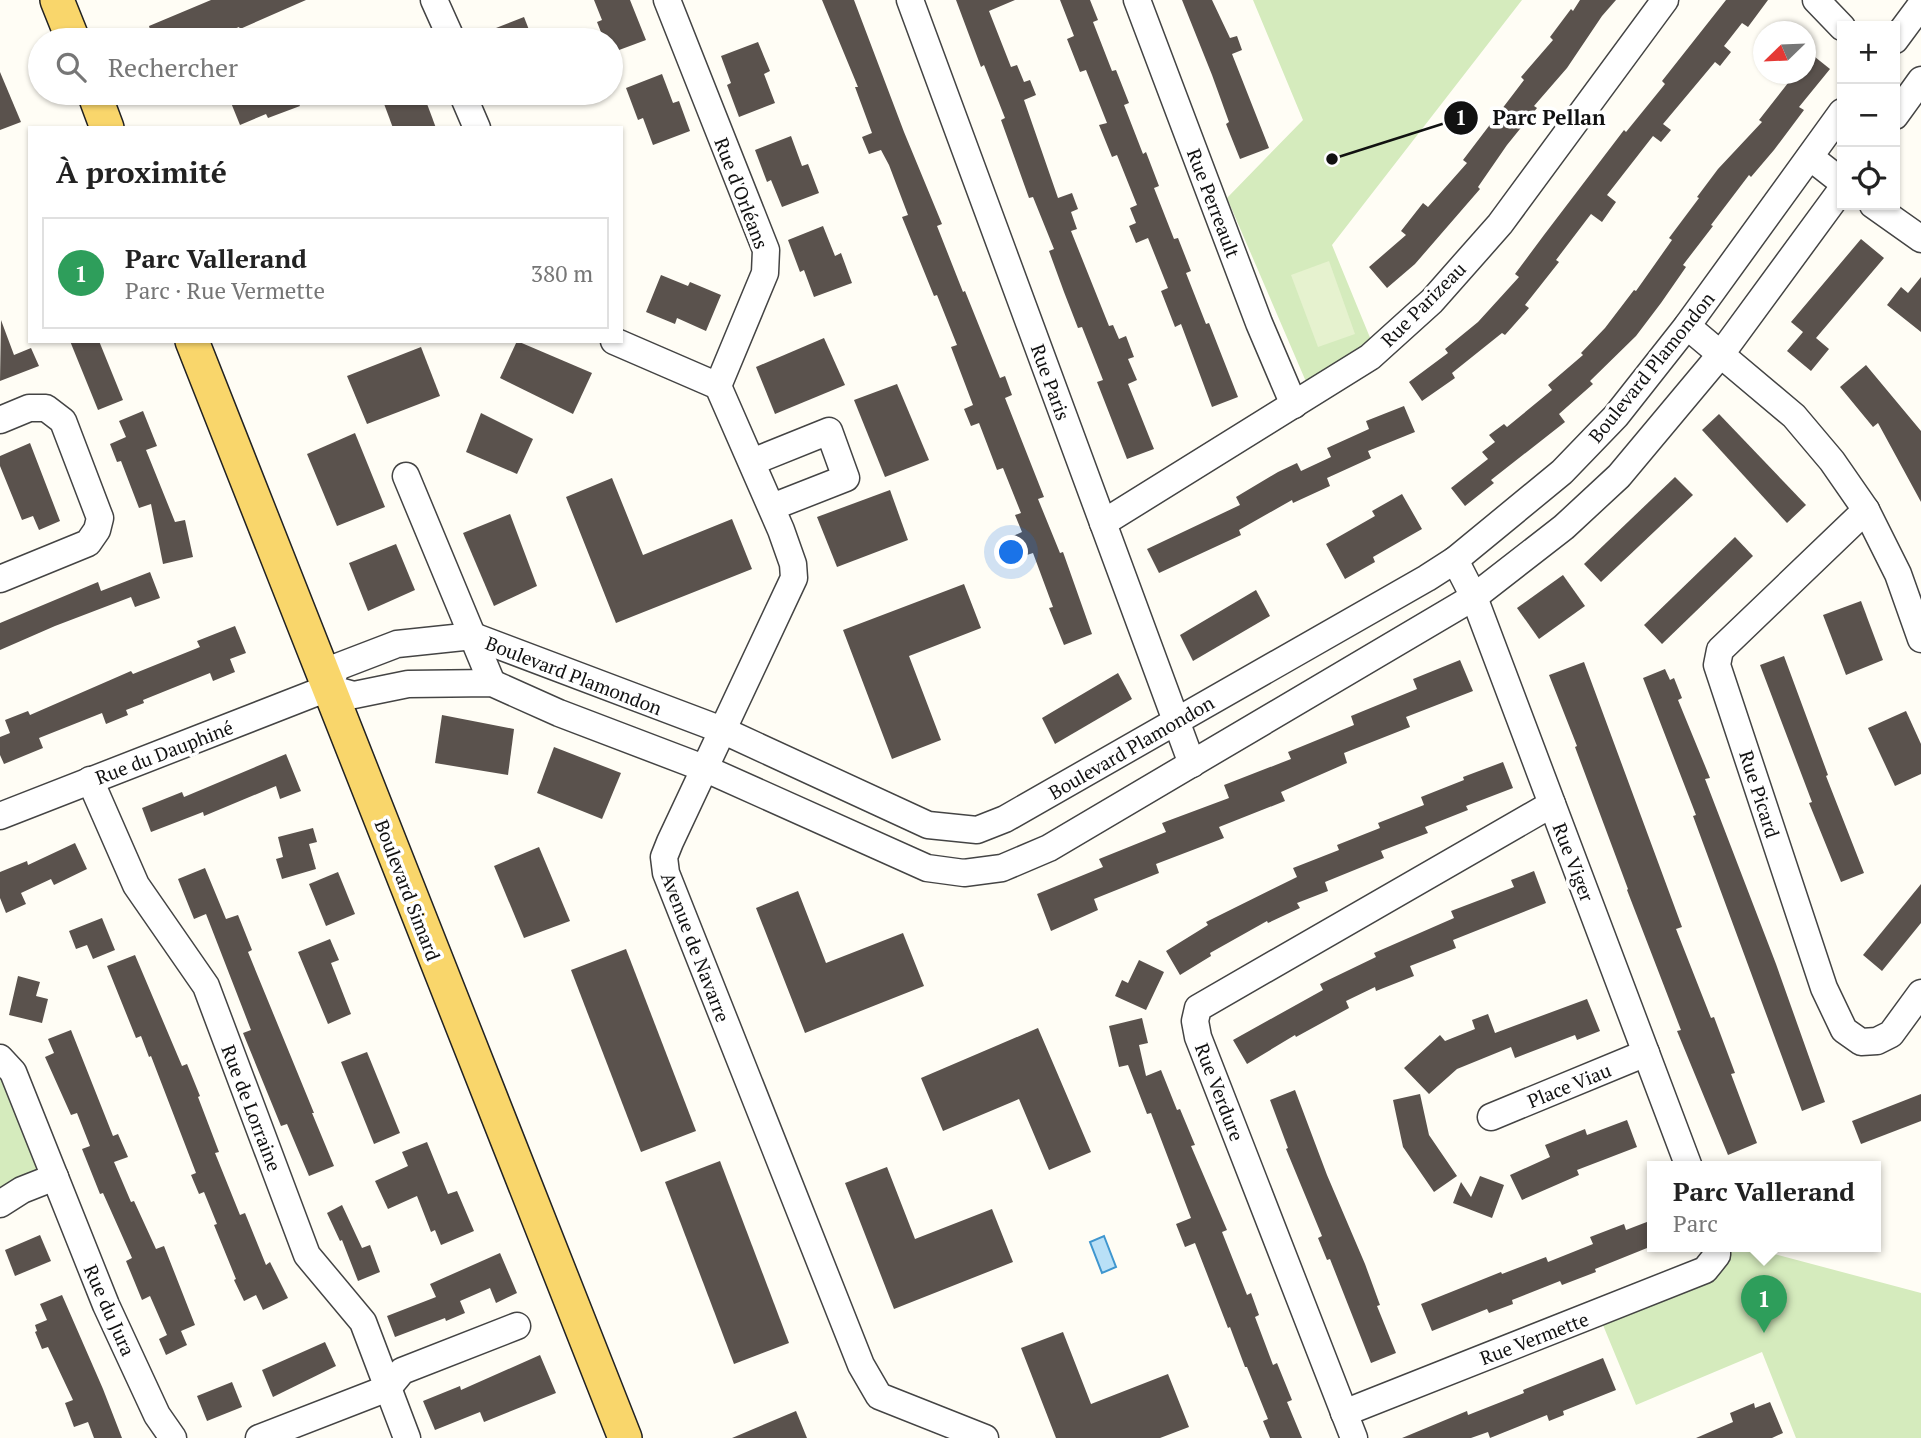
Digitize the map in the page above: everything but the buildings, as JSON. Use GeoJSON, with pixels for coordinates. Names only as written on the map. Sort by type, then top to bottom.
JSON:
{"type":"FeatureCollection","features":[{"type":"Feature","properties":{"kind":"main road"},"geometry":{"type":"LineString","coordinates":[[57,0],[68,28]]}},
{"type":"Feature","properties":{"kind":"main road"},"geometry":{"type":"LineString","coordinates":[[98,105],[106,126]]}},
{"type":"Feature","properties":{"kind":"main road","name":"Boulevard Simard"},"geometry":{"type":"LineString","coordinates":[[193,343],[625,1438]]}},
{"type":"Feature","properties":{"kind":"street"},"geometry":{"type":"LineString","coordinates":[[434,0],[447,28]]}},
{"type":"Feature","properties":{"kind":"street","name":"Rue d'Orléans"},"geometry":{"type":"LineString","coordinates":[[667,0],[766,250],[765,273],[718,386]]}},
{"type":"Feature","properties":{"kind":"street","name":"Rue Paris"},"geometry":{"type":"LineString","coordinates":[[910,0],[1192,764]]}},
{"type":"Feature","properties":{"kind":"street","name":"Rue Perreault"},"geometry":{"type":"LineString","coordinates":[[1137,0],[1259,323],[1294,405]]}},
{"type":"Feature","properties":{"kind":"street","name":"Rue Parizeau"},"geometry":{"type":"LineString","coordinates":[[1103,523],[1370,357],[1432,301],[1500,224],[1665,0]]}},
{"type":"Feature","properties":{"kind":"street"},"geometry":{"type":"LineString","coordinates":[[1816,0],[1837,22]]}},
{"type":"Feature","properties":{"kind":"street"},"geometry":{"type":"LineString","coordinates":[[1900,33],[1921,5]]}},
{"type":"Feature","properties":{"kind":"street"},"geometry":{"type":"LineString","coordinates":[[1900,104],[1909,83]]}},
{"type":"Feature","properties":{"kind":"street"},"geometry":{"type":"LineString","coordinates":[[467,105],[476,126]]}},
{"type":"Feature","properties":{"kind":"street","name":"Boulevard Plamondon"},"geometry":{"type":"LineString","coordinates":[[1837,118],[1687,326],[1616,416],[1562,472],[1455,560],[1384,604],[1273,664],[1005,819],[977,830],[928,825],[722,730],[472,636],[397,644],[337,667],[328,688],[354,695],[408,684],[492,683],[559,713],[706,769],[927,868],[964,873],[1002,868],[1049,848],[1474,597],[1564,527],[1619,475],[1721,354],[1837,196]]}},
{"type":"Feature","properties":{"kind":"street"},"geometry":{"type":"LineString","coordinates":[[1810,157],[1837,178]]}},
{"type":"Feature","properties":{"kind":"street"},"geometry":{"type":"LineString","coordinates":[[1881,210],[1921,239]]}},
{"type":"Feature","properties":{"kind":"street"},"geometry":{"type":"LineString","coordinates":[[1687,326],[1794,416],[1832,461],[1866,510],[1898,574],[1921,639]]}},
{"type":"Feature","properties":{"kind":"street"},"geometry":{"type":"LineString","coordinates":[[619,343],[718,386]]}},
{"type":"Feature","properties":{"kind":"street","name":"Avenue de Navarre"},"geometry":{"type":"LineString","coordinates":[[718,386],[772,507],[793,564],[794,578],[664,857],[666,873],[861,1365],[879,1396],[985,1438]]}},
{"type":"Feature","properties":{"kind":"street"},"geometry":{"type":"LineString","coordinates":[[0,420],[29,408],[46,408],[63,421],[100,518],[97,530],[88,543],[0,579]]}},
{"type":"Feature","properties":{"kind":"street"},"geometry":{"type":"LineString","coordinates":[[752,462],[829,431],[846,478],[772,507]]}},
{"type":"Feature","properties":{"kind":"street"},"geometry":{"type":"LineString","coordinates":[[406,476],[492,683]]}},
{"type":"Feature","properties":{"kind":"street","name":"Rue Picard"},"geometry":{"type":"LineString","coordinates":[[1866,510],[1720,650],[1717,664],[1824,988],[1844,1030],[1861,1042],[1877,1041],[1891,1034],[1921,993]]}},
{"type":"Feature","properties":{"kind":"street","name":"Rue Viger"},"geometry":{"type":"LineString","coordinates":[[1455,560],[1474,597],[1687,1161]]}},
{"type":"Feature","properties":{"kind":"street","name":"Rue du Dauphiné"},"geometry":{"type":"LineString","coordinates":[[0,816],[328,688]]}},
{"type":"Feature","properties":{"kind":"street","name":"Rue de Lorraine"},"geometry":{"type":"LineString","coordinates":[[90,780],[136,885],[205,986],[307,1255],[363,1322],[407,1438]]}},
{"type":"Feature","properties":{"kind":"street","name":"Rue Verdure"},"geometry":{"type":"LineString","coordinates":[[1354,1438],[1198,1037],[1195,1021],[1198,1007],[1552,804]]}},
{"type":"Feature","properties":{"kind":"street","name":"Place Viau"},"geometry":{"type":"LineString","coordinates":[[1491,1117],[1646,1053]]}},
{"type":"Feature","properties":{"kind":"street","name":"Rue du Jura"},"geometry":{"type":"LineString","coordinates":[[0,1058],[13,1072],[106,1305],[157,1415],[173,1438]]}},
{"type":"Feature","properties":{"kind":"street"},"geometry":{"type":"LineString","coordinates":[[0,1204],[22,1190],[55,1177]]}},
{"type":"Feature","properties":{"kind":"street","name":"Rue Vermette"},"geometry":{"type":"LineString","coordinates":[[1344,1413],[1705,1270],[1716,1252]]}},
{"type":"Feature","properties":{"kind":"street"},"geometry":{"type":"LineString","coordinates":[[259,1438],[388,1388],[402,1371],[517,1326]]}},
{"type":"Feature","properties":{"kind":"green space"},"geometry":{"type":"Polygon","coordinates":[[[1253,0],[1522,0],[1332,245],[1371,340],[1307,384],[1227,198],[1303,120],[1253,0]]]}},
{"type":"Feature","properties":{"kind":"green space"},"geometry":{"type":"Polygon","coordinates":[[[1329,261],[1355,334],[1318,347],[1291,275],[1329,261]]]}},
{"type":"Feature","properties":{"kind":"green space"},"geometry":{"type":"Polygon","coordinates":[[[0,1073],[37,1167],[35,1176],[8,1189],[0,1187],[0,1073]]]}},
{"type":"Feature","properties":{"kind":"green space"},"geometry":{"type":"Polygon","coordinates":[[[1714,1252],[1767,1252],[1921,1293],[1921,1438],[1796,1438],[1762,1352],[1636,1405],[1598,1313],[1705,1270],[1714,1252]]]}},
{"type":"Feature","properties":{"kind":"water"},"geometry":{"type":"Polygon","coordinates":[[[1104,1236],[1116,1267],[1102,1273],[1090,1242],[1104,1236]]]}},
{"type":"Feature","properties":{"kind":"place","name":"Parc Pellan"},"geometry":{"type":"Point","coordinates":[1332,159]}},
{"type":"Feature","properties":{"kind":"place","name":"Parc Vallerand"},"geometry":{"type":"Point","coordinates":[1764,1333]}}]}
